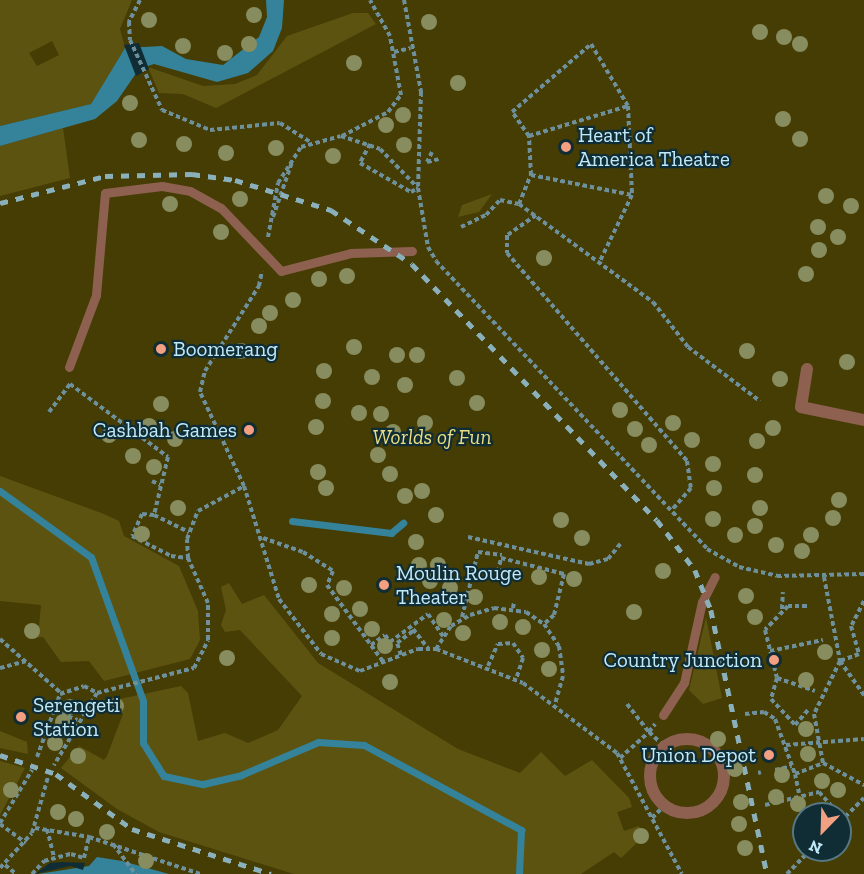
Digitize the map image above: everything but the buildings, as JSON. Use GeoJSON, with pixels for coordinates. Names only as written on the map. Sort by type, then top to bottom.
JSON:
{"type":"FeatureCollection","features":[{"type":"Feature","properties":{"kind":"street"},"geometry":{"type":"LineString","coordinates":[[807,369],[801,407],[864,420]]}},
{"type":"Feature","properties":{"kind":"street"},"geometry":{"type":"LineString","coordinates":[[685,739],[703,743],[717,754],[724,777],[723,793],[706,807],[687,812],[665,805],[653,790],[651,772],[665,747],[685,739]]}},
{"type":"Feature","properties":{"kind":"lane"},"geometry":{"type":"LineString","coordinates":[[69,367],[96,295],[105,193],[162,186],[190,191],[221,208],[264,257],[285,272],[351,253],[412,251]]}},
{"type":"Feature","properties":{"kind":"lane"},"geometry":{"type":"LineString","coordinates":[[663,715],[684,683],[702,602],[715,577]]}},
{"type":"Feature","properties":{"kind":"path"},"geometry":{"type":"LineString","coordinates":[[140,0],[129,22],[130,40],[157,104],[178,120],[220,131],[280,123],[310,142]]}},
{"type":"Feature","properties":{"kind":"path"},"geometry":{"type":"LineString","coordinates":[[370,0],[394,52],[402,86],[398,102],[341,136],[310,142],[292,162],[278,183],[259,286],[205,371],[200,392],[244,486],[263,538],[279,599],[321,654],[353,670],[384,663],[401,655],[428,648],[436,649],[488,666],[516,679],[555,704],[620,758],[682,874]]}},
{"type":"Feature","properties":{"kind":"path"},"geometry":{"type":"LineString","coordinates":[[404,0],[411,48],[421,92],[418,188],[428,247],[436,261],[708,549],[739,567],[777,576],[824,577],[864,574]]}},
{"type":"Feature","properties":{"kind":"path"},"geometry":{"type":"LineString","coordinates":[[519,204],[531,175],[529,136],[512,112],[591,44],[628,106],[632,195],[599,262]]}},
{"type":"Feature","properties":{"kind":"path"},"geometry":{"type":"LineString","coordinates":[[394,52],[411,48]]}},
{"type":"Feature","properties":{"kind":"path"},"geometry":{"type":"LineString","coordinates":[[529,136],[628,106]]}},
{"type":"Feature","properties":{"kind":"path"},"geometry":{"type":"LineString","coordinates":[[341,136],[370,144],[394,160],[418,188]]}},
{"type":"Feature","properties":{"kind":"path"},"geometry":{"type":"LineString","coordinates":[[370,144],[360,163],[411,192],[418,188]]}},
{"type":"Feature","properties":{"kind":"path"},"geometry":{"type":"LineString","coordinates":[[420,168],[427,162],[432,152]]}},
{"type":"Feature","properties":{"kind":"path"},"geometry":{"type":"LineString","coordinates":[[427,162],[439,159]]}},
{"type":"Feature","properties":{"kind":"path"},"geometry":{"type":"LineString","coordinates":[[272,217],[292,162]]}},
{"type":"Feature","properties":{"kind":"path"},"geometry":{"type":"LineString","coordinates":[[531,175],[632,195]]}},
{"type":"Feature","properties":{"kind":"path"},"geometry":{"type":"LineString","coordinates":[[461,227],[486,215],[500,200],[519,204],[653,302],[710,366],[760,401]]}},
{"type":"Feature","properties":{"kind":"path"},"geometry":{"type":"LineString","coordinates":[[536,215],[507,235],[507,253],[687,460],[691,488],[672,510]]}},
{"type":"Feature","properties":{"kind":"path"},"geometry":{"type":"LineString","coordinates":[[49,412],[74,386],[168,457],[154,515]]}},
{"type":"Feature","properties":{"kind":"path"},"geometry":{"type":"LineString","coordinates":[[152,481],[160,485]]}},
{"type":"Feature","properties":{"kind":"path"},"geometry":{"type":"LineString","coordinates":[[37,757],[61,693],[80,685],[97,693],[179,676],[194,668],[209,635],[205,592],[189,558],[189,532],[198,512],[244,486]]}},
{"type":"Feature","properties":{"kind":"path"},"geometry":{"type":"LineString","coordinates":[[189,532],[154,515],[142,514],[132,536],[171,556],[189,558]]}},
{"type":"Feature","properties":{"kind":"path"},"geometry":{"type":"LineString","coordinates":[[468,537],[504,547],[594,564],[611,557],[621,542]]}},
{"type":"Feature","properties":{"kind":"path"},"geometry":{"type":"LineString","coordinates":[[263,538],[303,552],[333,571],[327,585],[384,663]]}},
{"type":"Feature","properties":{"kind":"path"},"geometry":{"type":"LineString","coordinates":[[461,618],[478,552],[564,574],[554,615],[544,624]]}},
{"type":"Feature","properties":{"kind":"path"},"geometry":{"type":"LineString","coordinates":[[498,572],[501,557]]}},
{"type":"Feature","properties":{"kind":"path"},"geometry":{"type":"LineString","coordinates":[[824,577],[840,661],[864,695]]}},
{"type":"Feature","properties":{"kind":"path"},"geometry":{"type":"LineString","coordinates":[[783,592],[782,610],[765,630],[777,678],[771,699],[795,725],[809,709]]}},
{"type":"Feature","properties":{"kind":"path"},"geometry":{"type":"LineString","coordinates":[[864,601],[851,626],[859,654],[840,661],[815,707],[818,744],[823,763],[864,785]]}},
{"type":"Feature","properties":{"kind":"path"},"geometry":{"type":"LineString","coordinates":[[513,608],[514,602]]}},
{"type":"Feature","properties":{"kind":"path"},"geometry":{"type":"LineString","coordinates":[[782,610],[807,606]]}},
{"type":"Feature","properties":{"kind":"path"},"geometry":{"type":"LineString","coordinates":[[436,649],[443,636],[461,618],[486,609],[513,608],[544,624],[562,661],[555,704]]}},
{"type":"Feature","properties":{"kind":"path"},"geometry":{"type":"LineString","coordinates":[[371,645],[385,635],[390,642],[428,614],[443,636]]}},
{"type":"Feature","properties":{"kind":"path"},"geometry":{"type":"LineString","coordinates":[[411,626],[428,648]]}},
{"type":"Feature","properties":{"kind":"path"},"geometry":{"type":"LineString","coordinates":[[401,655],[397,643],[411,626]]}},
{"type":"Feature","properties":{"kind":"path"},"geometry":{"type":"LineString","coordinates":[[0,639],[28,661],[61,693]]}},
{"type":"Feature","properties":{"kind":"path"},"geometry":{"type":"LineString","coordinates":[[770,651],[822,640]]}},
{"type":"Feature","properties":{"kind":"path"},"geometry":{"type":"LineString","coordinates":[[488,666],[498,644],[513,643],[523,658],[516,679]]}},
{"type":"Feature","properties":{"kind":"path"},"geometry":{"type":"LineString","coordinates":[[0,668],[28,661]]}},
{"type":"Feature","properties":{"kind":"path"},"geometry":{"type":"LineString","coordinates":[[777,678],[815,691]]}},
{"type":"Feature","properties":{"kind":"path"},"geometry":{"type":"LineString","coordinates":[[54,765],[77,720],[97,693]]}},
{"type":"Feature","properties":{"kind":"path"},"geometry":{"type":"LineString","coordinates":[[627,704],[649,732],[665,747]]}},
{"type":"Feature","properties":{"kind":"path"},"geometry":{"type":"LineString","coordinates":[[54,711],[77,720]]}},
{"type":"Feature","properties":{"kind":"path"},"geometry":{"type":"LineString","coordinates":[[745,714],[772,716],[786,745],[799,793]]}},
{"type":"Feature","properties":{"kind":"path"},"geometry":{"type":"LineString","coordinates":[[620,758],[649,732]]}},
{"type":"Feature","properties":{"kind":"path"},"geometry":{"type":"LineString","coordinates":[[786,745],[864,739]]}},
{"type":"Feature","properties":{"kind":"path"},"geometry":{"type":"LineString","coordinates":[[795,774],[823,763]]}},
{"type":"Feature","properties":{"kind":"path"},"geometry":{"type":"LineString","coordinates":[[775,770],[792,766]]}},
{"type":"Feature","properties":{"kind":"path"},"geometry":{"type":"LineString","coordinates":[[26,843],[0,823],[32,770]]}},
{"type":"Feature","properties":{"kind":"path"},"geometry":{"type":"LineString","coordinates":[[0,868],[26,843],[35,828],[48,777]]}},
{"type":"Feature","properties":{"kind":"path"},"geometry":{"type":"LineString","coordinates":[[765,805],[799,793],[825,795],[830,802]]}},
{"type":"Feature","properties":{"kind":"path"},"geometry":{"type":"LineString","coordinates":[[852,811],[864,798]]}},
{"type":"Feature","properties":{"kind":"path"},"geometry":{"type":"LineString","coordinates":[[652,818],[665,805]]}},
{"type":"Feature","properties":{"kind":"path"},"geometry":{"type":"LineString","coordinates":[[35,828],[89,837],[199,873]]}},
{"type":"Feature","properties":{"kind":"path"},"geometry":{"type":"LineString","coordinates":[[47,829],[54,858]]}},
{"type":"Feature","properties":{"kind":"path"},"geometry":{"type":"LineString","coordinates":[[32,874],[54,858],[71,854],[84,858],[89,837]]}},
{"type":"Feature","properties":{"kind":"path"},"geometry":{"type":"LineString","coordinates":[[112,844],[136,874]]}},
{"type":"Feature","properties":{"kind":"path"},"geometry":{"type":"LineString","coordinates":[[787,874],[798,862]]}},
{"type":"Feature","properties":{"kind":"path"},"geometry":{"type":"LineString","coordinates":[[5,865],[16,874]]}},
{"type":"Feature","properties":{"kind":"green space","name":"Worlds of Fun"},"geometry":{"type":"Polygon","coordinates":[[[0,0],[864,0],[864,874],[0,874],[0,0]]]}},
{"type":"Feature","properties":{"kind":"shaded area"},"geometry":{"type":"Polygon","coordinates":[[[0,0],[132,0],[120,29],[125,48],[91,104],[0,126],[0,0]],[[52,41],[29,53],[37,66],[59,55],[52,41]]]}},
{"type":"Feature","properties":{"kind":"shaded area"},"geometry":{"type":"Polygon","coordinates":[[[353,13],[368,13],[376,24],[216,108],[183,94],[159,93],[148,67],[203,86],[235,84],[257,75],[287,36],[353,13]]]}},
{"type":"Feature","properties":{"kind":"shaded area"},"geometry":{"type":"Polygon","coordinates":[[[63,128],[70,178],[0,196],[0,146],[63,128]]]}},
{"type":"Feature","properties":{"kind":"shaded area"},"geometry":{"type":"Polygon","coordinates":[[[492,194],[479,212],[458,217],[462,205],[492,194]]]}},
{"type":"Feature","properties":{"kind":"shaded area"},"geometry":{"type":"Polygon","coordinates":[[[0,476],[119,521],[124,536],[179,566],[198,611],[200,640],[190,659],[104,681],[89,661],[61,662],[43,637],[30,638],[28,626],[39,626],[41,605],[0,601],[0,476]]]}},
{"type":"Feature","properties":{"kind":"shaded area"},"geometry":{"type":"Polygon","coordinates":[[[229,583],[242,604],[264,595],[318,663],[458,749],[520,773],[541,752],[565,776],[592,760],[629,798],[632,807],[617,812],[624,831],[639,826],[644,836],[621,858],[614,852],[581,874],[294,874],[159,832],[117,809],[61,768],[79,746],[104,760],[107,756],[123,714],[101,703],[181,686],[188,693],[198,741],[225,733],[248,743],[278,730],[302,696],[240,630],[225,632],[221,625],[226,610],[221,587],[229,583]]]}},
{"type":"Feature","properties":{"kind":"shaded area"},"geometry":{"type":"Polygon","coordinates":[[[706,617],[722,698],[703,704],[689,690],[706,617]]]}},
{"type":"Feature","properties":{"kind":"shaded area"},"geometry":{"type":"Polygon","coordinates":[[[0,731],[27,742],[28,754],[0,748],[0,731]]]}},
{"type":"Feature","properties":{"kind":"shaded area"},"geometry":{"type":"Polygon","coordinates":[[[0,761],[25,768],[0,815],[0,761]]]}},
{"type":"Feature","properties":{"kind":"water"},"geometry":{"type":"Polygon","coordinates":[[[266,0],[284,0],[282,28],[273,51],[248,73],[217,82],[154,64],[139,69],[117,101],[95,119],[0,146],[0,126],[91,104],[125,48],[162,46],[186,59],[223,65],[259,37],[267,17],[266,0]]]}},
{"type":"Feature","properties":{"kind":"water"},"geometry":{"type":"Polygon","coordinates":[[[97,857],[122,861],[169,874],[38,874],[89,866],[97,857]]]}},
{"type":"Feature","properties":{"kind":"pier"},"geometry":{"type":"Polygon","coordinates":[[[139,43],[149,69],[136,76],[124,45],[139,43]]]}},
{"type":"Feature","properties":{"kind":"pier"},"geometry":{"type":"Polygon","coordinates":[[[50,863],[85,863],[83,870],[70,866],[35,874],[50,863]]]}},
{"type":"Feature","properties":{"kind":"waterway"},"geometry":{"type":"LineString","coordinates":[[0,491],[91,557],[143,701],[143,743],[164,776],[203,784],[241,775],[318,742],[364,745],[521,830],[519,874]]}},
{"type":"Feature","properties":{"kind":"waterway"},"geometry":{"type":"LineString","coordinates":[[292,521],[391,533],[403,523]]}},
{"type":"Feature","properties":{"kind":"railway"},"geometry":{"type":"LineString","coordinates":[[0,203],[105,176],[192,174],[235,180],[331,210],[412,264],[657,520],[695,570],[711,610],[767,874]]}},
{"type":"Feature","properties":{"kind":"railway"},"geometry":{"type":"LineString","coordinates":[[0,755],[56,774],[132,829],[271,874]]}},
{"type":"Feature","properties":{"kind":"place","name":"Heart of America Theatre"},"geometry":{"type":"Point","coordinates":[566,147]}},
{"type":"Feature","properties":{"kind":"place","name":"Boomerang"},"geometry":{"type":"Point","coordinates":[161,349]}},
{"type":"Feature","properties":{"kind":"place","name":"Cashbah Games"},"geometry":{"type":"Point","coordinates":[249,430]}},
{"type":"Feature","properties":{"kind":"place","name":"Moulin Rouge Theater"},"geometry":{"type":"Point","coordinates":[384,585]}},
{"type":"Feature","properties":{"kind":"place","name":"Country Junction"},"geometry":{"type":"Point","coordinates":[774,660]}},
{"type":"Feature","properties":{"kind":"place","name":"Serengeti Station"},"geometry":{"type":"Point","coordinates":[21,717]}},
{"type":"Feature","properties":{"kind":"place","name":"Union Depot"},"geometry":{"type":"Point","coordinates":[769,755]}}]}
